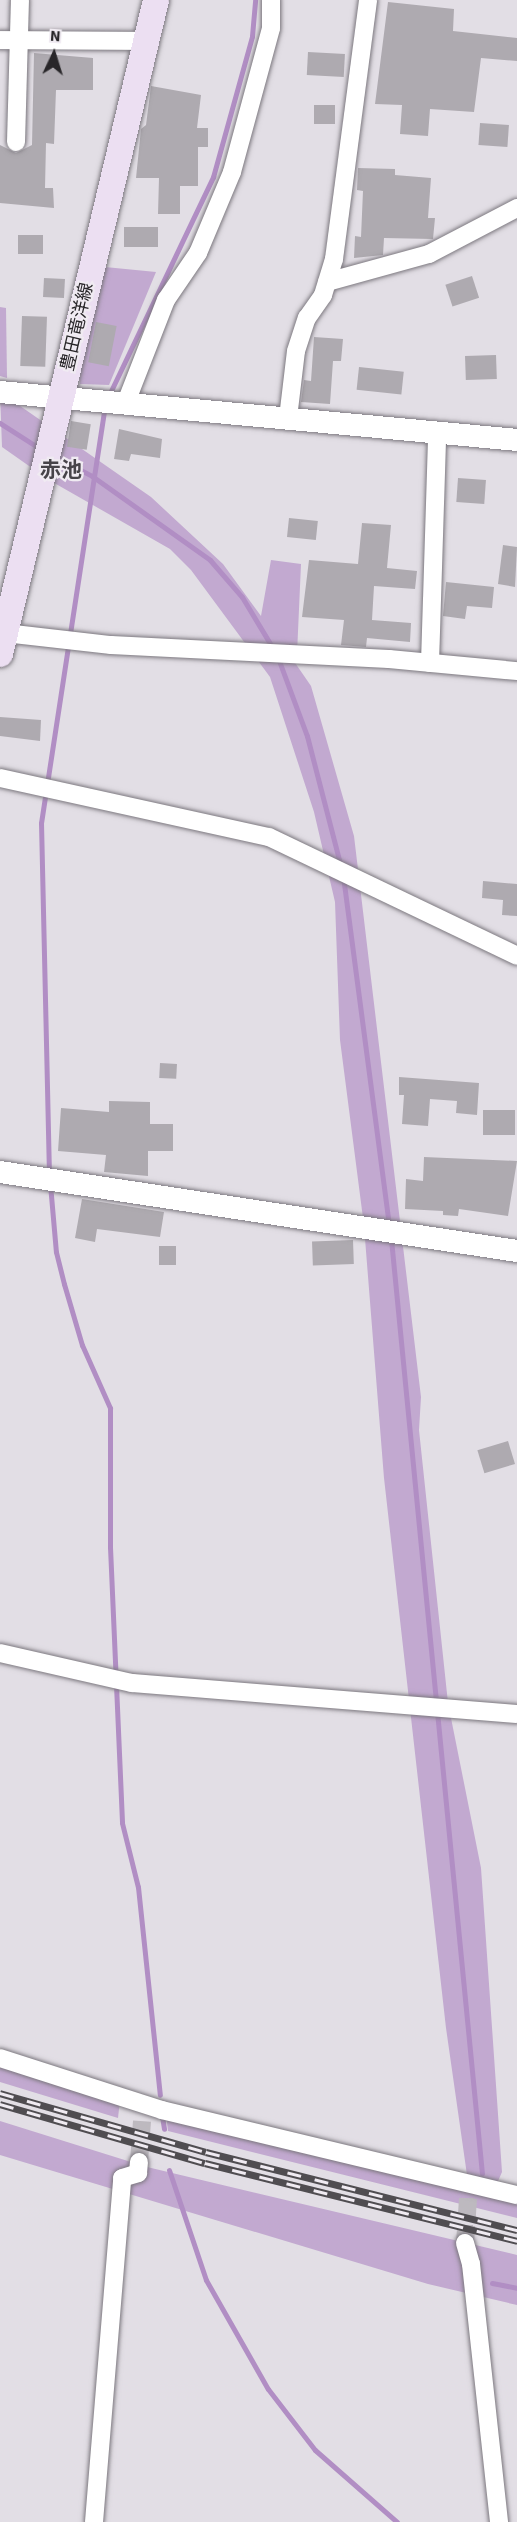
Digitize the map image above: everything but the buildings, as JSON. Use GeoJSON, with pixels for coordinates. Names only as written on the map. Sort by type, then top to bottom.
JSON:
{"type":"FeatureCollection","features":[{"type":"Feature","properties":{"kind":"main road","name":"豊田竜洋線"},"geometry":{"type":"LineString","coordinates":[[3,644],[156,0]]}},
{"type":"Feature","properties":{"kind":"street"},"geometry":{"type":"LineString","coordinates":[[16,142],[20,0]]}},
{"type":"Feature","properties":{"kind":"street"},"geometry":{"type":"LineString","coordinates":[[125,405],[166,300],[198,254],[232,172],[271,28],[271,0]]}},
{"type":"Feature","properties":{"kind":"street"},"geometry":{"type":"LineString","coordinates":[[288,418],[296,351],[307,318],[327,282],[334,259],[368,0]]}},
{"type":"Feature","properties":{"kind":"street"},"geometry":{"type":"LineString","coordinates":[[0,40],[146,41]]}},
{"type":"Feature","properties":{"kind":"street"},"geometry":{"type":"LineString","coordinates":[[327,282],[429,254],[517,208]]}},
{"type":"Feature","properties":{"kind":"street"},"geometry":{"type":"LineString","coordinates":[[0,392],[288,418],[437,435],[517,440]]}},
{"type":"Feature","properties":{"kind":"street"},"geometry":{"type":"LineString","coordinates":[[430,663],[437,435]]}},
{"type":"Feature","properties":{"kind":"street"},"geometry":{"type":"LineString","coordinates":[[3,644],[111,645],[430,663],[517,671]]}},
{"type":"Feature","properties":{"kind":"street"},"geometry":{"type":"LineString","coordinates":[[0,778],[269,837],[517,956]]}},
{"type":"Feature","properties":{"kind":"street"},"geometry":{"type":"LineString","coordinates":[[0,1172],[517,1251]]}},
{"type":"Feature","properties":{"kind":"street"},"geometry":{"type":"LineString","coordinates":[[0,1653],[132,1683],[517,1714]]}},
{"type":"Feature","properties":{"kind":"street"},"geometry":{"type":"LineString","coordinates":[[0,2058],[143,2112],[517,2195]]}},
{"type":"Feature","properties":{"kind":"street"},"geometry":{"type":"LineString","coordinates":[[94,2522],[122,2178],[138,2173],[139,2162]]}},
{"type":"Feature","properties":{"kind":"street"},"geometry":{"type":"LineString","coordinates":[[465,2243],[471,2264],[500,2522]]}},
{"type":"Feature","properties":{"kind":"shaded area"},"geometry":{"type":"Polygon","coordinates":[[[105,267],[156,272],[109,385],[80,384],[78,365],[105,267]]]}},
{"type":"Feature","properties":{"kind":"shaded area"},"geometry":{"type":"Polygon","coordinates":[[[0,307],[6,308],[7,378],[0,376],[0,307]]]}},
{"type":"Feature","properties":{"kind":"shaded area"},"geometry":{"type":"Polygon","coordinates":[[[0,392],[151,497],[223,564],[261,616],[271,560],[301,564],[297,654],[289,654],[311,686],[354,836],[421,1397],[419,1430],[448,1703],[481,1868],[502,2172],[495,2188],[517,2194],[517,2218],[168,2131],[166,2114],[468,2182],[446,2028],[384,1478],[364,1226],[340,1040],[335,902],[314,812],[270,677],[191,570],[170,549],[49,480],[2,447],[0,392]]]}},
{"type":"Feature","properties":{"kind":"shaded area"},"geometry":{"type":"Polygon","coordinates":[[[0,2059],[120,2100],[118,2118],[0,2082],[0,2059]]]}},
{"type":"Feature","properties":{"kind":"shaded area"},"geometry":{"type":"Polygon","coordinates":[[[0,2121],[147,2167],[517,2255],[517,2305],[428,2284],[0,2155],[0,2121]]]}},
{"type":"Feature","properties":{"kind":"waterway"},"geometry":{"type":"LineString","coordinates":[[109,395],[213,177],[252,36],[255,0]]}},
{"type":"Feature","properties":{"kind":"waterway"},"geometry":{"type":"LineString","coordinates":[[49,1175],[41,823],[105,407]]}},
{"type":"Feature","properties":{"kind":"waterway"},"geometry":{"type":"LineString","coordinates":[[0,423],[42,450]]}},
{"type":"Feature","properties":{"kind":"waterway"},"geometry":{"type":"LineString","coordinates":[[56,457],[92,476],[210,560],[242,597],[274,650]]}},
{"type":"Feature","properties":{"kind":"waterway"},"geometry":{"type":"LineString","coordinates":[[278,658],[307,736],[341,867]]}},
{"type":"Feature","properties":{"kind":"waterway"},"geometry":{"type":"LineString","coordinates":[[343,876],[389,1227]]}},
{"type":"Feature","properties":{"kind":"waterway"},"geometry":{"type":"LineString","coordinates":[[50,1184],[56,1252],[64,1284],[82,1345],[110,1408],[110,1547],[122,1823],[138,1887],[160,2095]]}},
{"type":"Feature","properties":{"kind":"waterway"},"geometry":{"type":"LineString","coordinates":[[391,1239],[482,2174]]}},
{"type":"Feature","properties":{"kind":"waterway"},"geometry":{"type":"LineString","coordinates":[[162,2116],[164,2129]]}},
{"type":"Feature","properties":{"kind":"waterway"},"geometry":{"type":"LineString","coordinates":[[169,2170],[206,2280],[268,2389],[315,2450],[397,2522]]}},
{"type":"Feature","properties":{"kind":"waterway"},"geometry":{"type":"LineString","coordinates":[[492,2283],[517,2288]]}},
{"type":"Feature","properties":{"kind":"tunnel"},"geometry":{"type":"LineString","coordinates":[[139,2162],[142,2121]]}},
{"type":"Feature","properties":{"kind":"tunnel"},"geometry":{"type":"LineString","coordinates":[[465,2243],[469,2184]]}},
{"type":"Feature","properties":{"kind":"railway"},"geometry":{"type":"LineString","coordinates":[[0,2093],[206,2152],[517,2230]]}},
{"type":"Feature","properties":{"kind":"railway"},"geometry":{"type":"LineString","coordinates":[[0,2104],[205,2163],[517,2241]]}},
{"type":"Feature","properties":{"kind":"district","name":"赤池"},"geometry":{"type":"Point","coordinates":[61,470]}}]}
